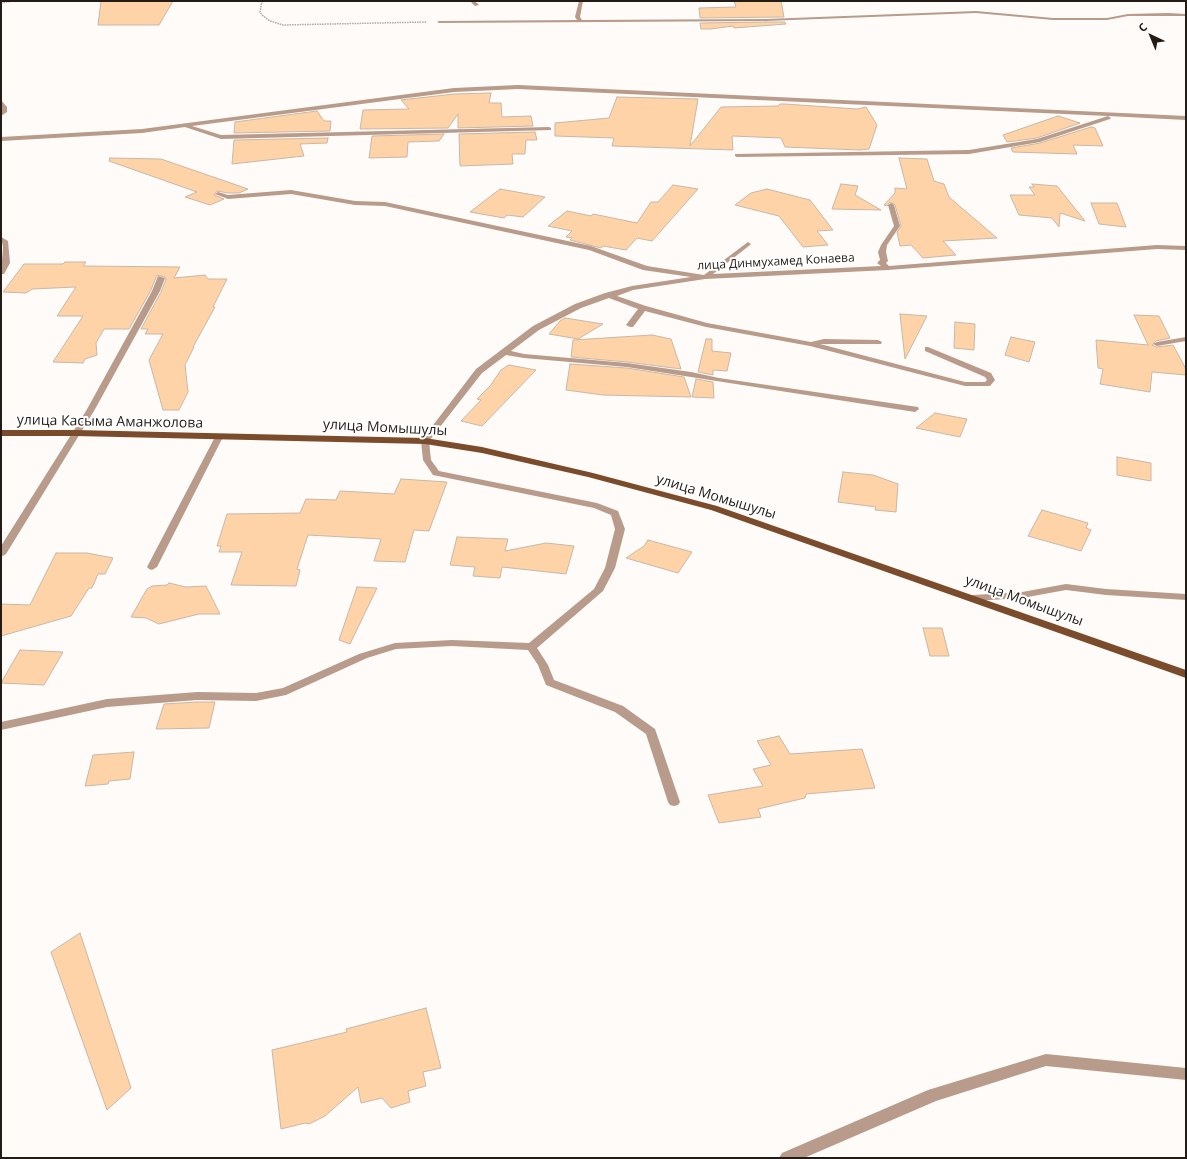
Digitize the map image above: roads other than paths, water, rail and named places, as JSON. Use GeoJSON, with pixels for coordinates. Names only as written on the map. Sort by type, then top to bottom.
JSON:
{"type":"FeatureCollection","features":[{"type":"Feature","properties":{"kind":"main road","name":"улица Касыма Аманжолова"},"geometry":{"type":"LineString","coordinates":[[1,433],[75,433],[219,437]]}},
{"type":"Feature","properties":{"kind":"main road","name":"улица Момышулы"},"geometry":{"type":"LineString","coordinates":[[219,437],[425,441],[482,450],[590,475],[714,508],[1186,674]]}},
{"type":"Feature","properties":{"kind":"street"},"geometry":{"type":"LineString","coordinates":[[472,1],[477,5]]}},
{"type":"Feature","properties":{"kind":"street"},"geometry":{"type":"LineString","coordinates":[[581,1],[577,17],[581,21]]}},
{"type":"Feature","properties":{"kind":"street"},"geometry":{"type":"LineString","coordinates":[[439,22],[766,20],[976,12],[1052,19],[1107,19],[1128,15],[1186,15]]}},
{"type":"Feature","properties":{"kind":"street"},"geometry":{"type":"LineString","coordinates":[[1,140],[70,136],[186,126],[206,122],[454,90],[518,87],[1114,116],[1186,118]]}},
{"type":"Feature","properties":{"kind":"street"},"geometry":{"type":"LineString","coordinates":[[1,102],[4,107],[4,112],[1,114]]}},
{"type":"Feature","properties":{"kind":"street"},"geometry":{"type":"LineString","coordinates":[[737,155],[969,152],[1038,141],[1114,116]]}},
{"type":"Feature","properties":{"kind":"street"},"geometry":{"type":"LineString","coordinates":[[186,126],[221,136],[234,137],[549,129]]}},
{"type":"Feature","properties":{"kind":"street"},"geometry":{"type":"LineString","coordinates":[[218,194],[228,197],[290,192],[355,203],[385,204],[591,248],[646,268],[705,277],[748,244]]}},
{"type":"Feature","properties":{"kind":"street"},"geometry":{"type":"LineString","coordinates":[[888,268],[881,263],[884,261],[882,252],[884,245],[897,226],[891,205]]}},
{"type":"Feature","properties":{"kind":"street"},"geometry":{"type":"LineString","coordinates":[[1,240],[5,241],[6,263],[1,272]]}},
{"type":"Feature","properties":{"kind":"street","name":"лица Динмухамед Конаева"},"geometry":{"type":"LineString","coordinates":[[425,441],[479,371],[536,328],[578,306],[632,288],[705,277],[888,268],[1157,247],[1186,248]]}},
{"type":"Feature","properties":{"kind":"street"},"geometry":{"type":"LineString","coordinates":[[632,288],[651,282],[646,268]]}},
{"type":"Feature","properties":{"kind":"street"},"geometry":{"type":"LineString","coordinates":[[1,554],[90,411],[156,291],[161,278]]}},
{"type":"Feature","properties":{"kind":"street"},"geometry":{"type":"LineString","coordinates":[[608,296],[644,308],[706,324],[810,344],[965,384],[987,384],[991,380],[988,375],[928,349]]}},
{"type":"Feature","properties":{"kind":"street"},"geometry":{"type":"LineString","coordinates":[[630,325],[644,308]]}},
{"type":"Feature","properties":{"kind":"street"},"geometry":{"type":"LineString","coordinates":[[1157,344],[1186,339]]}},
{"type":"Feature","properties":{"kind":"street"},"geometry":{"type":"LineString","coordinates":[[810,344],[824,341],[878,342]]}},
{"type":"Feature","properties":{"kind":"street"},"geometry":{"type":"LineString","coordinates":[[504,352],[524,356],[691,374],[719,380],[915,409]]}},
{"type":"Feature","properties":{"kind":"street"},"geometry":{"type":"LineString","coordinates":[[152,567],[219,437]]}},
{"type":"Feature","properties":{"kind":"street"},"geometry":{"type":"LineString","coordinates":[[1,726],[107,703],[197,696],[256,697],[286,691],[363,656],[395,646],[452,643],[531,647],[598,591],[610,568],[620,529],[615,513],[597,506],[436,473],[427,460],[425,441]]}},
{"type":"Feature","properties":{"kind":"street"},"geometry":{"type":"LineString","coordinates":[[973,598],[1022,595],[1066,587],[1106,592],[1186,597]]}},
{"type":"Feature","properties":{"kind":"street"},"geometry":{"type":"LineString","coordinates":[[531,647],[550,682],[619,709],[651,732],[674,802]]}},
{"type":"Feature","properties":{"kind":"street"},"geometry":{"type":"LineString","coordinates":[[788,1158],[933,1095],[1046,1060],[1186,1074]]}}]}
